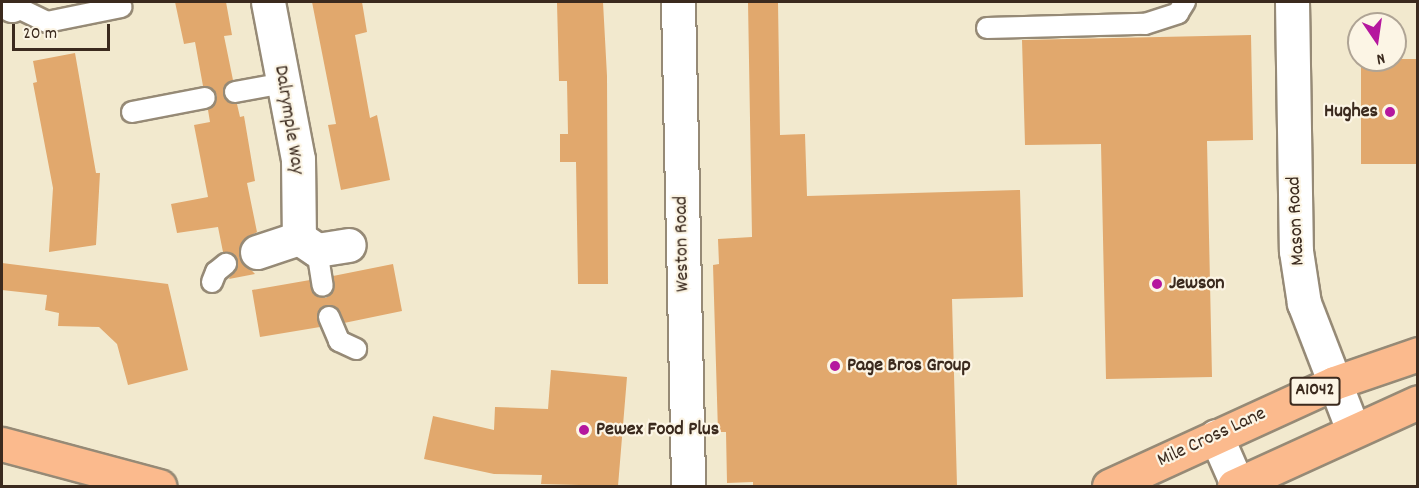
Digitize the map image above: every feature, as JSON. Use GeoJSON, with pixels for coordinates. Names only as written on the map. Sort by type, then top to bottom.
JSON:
{"type":"FeatureCollection","features":[{"type":"Feature","properties":{"kind":"highway","name":"Mile Cross Lane"},"geometry":{"type":"LineString","coordinates":[[1109,486],[1334,384],[1418,354]]}},
{"type":"Feature","properties":{"kind":"highway","name":"A1042"},"geometry":{"type":"LineString","coordinates":[[1237,486],[1353,430],[1418,402]]}},
{"type":"Feature","properties":{"kind":"highway"},"geometry":{"type":"LineString","coordinates":[[2,444],[159,486]]}},
{"type":"Feature","properties":{"kind":"street","name":"Dalrymple Way"},"geometry":{"type":"LineString","coordinates":[[268,2],[298,159],[308,244]]}},
{"type":"Feature","properties":{"kind":"street","name":"Weston Road"},"geometry":{"type":"LineString","coordinates":[[678,2],[688,486]]}},
{"type":"Feature","properties":{"kind":"street","name":"Mason Road"},"geometry":{"type":"LineString","coordinates":[[1292,2],[1296,251],[1304,303],[1353,430]]}},
{"type":"Feature","properties":{"kind":"street"},"geometry":{"type":"LineString","coordinates":[[254,254],[308,244],[349,245]]}},
{"type":"Feature","properties":{"kind":"street"},"geometry":{"type":"LineString","coordinates":[[1216,436],[1237,486]]}},
{"type":"Feature","properties":{"kind":"lane"},"geometry":{"type":"LineString","coordinates":[[987,28],[1145,24],[1178,14],[1185,2]]}},
{"type":"Feature","properties":{"kind":"lane"},"geometry":{"type":"LineString","coordinates":[[13,3],[47,22],[121,7]]}},
{"type":"Feature","properties":{"kind":"lane"},"geometry":{"type":"LineString","coordinates":[[235,92],[284,83]]}},
{"type":"Feature","properties":{"kind":"lane"},"geometry":{"type":"LineString","coordinates":[[132,111],[206,98]]}},
{"type":"Feature","properties":{"kind":"lane"},"geometry":{"type":"LineString","coordinates":[[308,244],[323,286]]}},
{"type":"Feature","properties":{"kind":"lane"},"geometry":{"type":"LineString","coordinates":[[213,282],[216,272],[226,264]]}},
{"type":"Feature","properties":{"kind":"lane"},"geometry":{"type":"LineString","coordinates":[[329,317],[339,342],[356,349]]}},
{"type":"Feature","properties":{"kind":"building"},"geometry":{"type":"Polygon","coordinates":[[[175,2],[226,2],[232,35],[224,36],[233,80],[223,94],[226,100],[237,104],[240,117],[244,116],[255,181],[247,183],[257,232],[243,240],[239,257],[255,274],[229,279],[238,262],[231,253],[223,252],[218,227],[177,233],[171,204],[208,197],[194,125],[210,122],[208,110],[217,96],[214,90],[203,86],[195,42],[184,44],[175,2]]]}},
{"type":"Feature","properties":{"kind":"building"},"geometry":{"type":"Polygon","coordinates":[[[312,2],[362,2],[367,32],[355,35],[370,118],[377,115],[390,180],[341,190],[328,125],[336,124],[312,2]]]}},
{"type":"Feature","properties":{"kind":"building"},"geometry":{"type":"Polygon","coordinates":[[[603,2],[607,76],[608,284],[578,284],[576,162],[560,162],[560,134],[568,134],[567,81],[559,81],[557,3],[603,2]]]}},
{"type":"Feature","properties":{"kind":"building","name":"Page Bros Group"},"geometry":{"type":"Polygon","coordinates":[[[748,2],[778,2],[780,135],[805,134],[807,196],[1020,190],[1023,297],[952,299],[957,486],[753,486],[753,482],[727,483],[726,432],[718,432],[713,265],[719,264],[718,239],[752,237],[748,2]]]}},
{"type":"Feature","properties":{"kind":"building"},"geometry":{"type":"Polygon","coordinates":[[[1251,35],[1253,140],[1207,141],[1212,377],[1106,379],[1101,144],[1025,145],[1022,40],[1251,35]]]}},
{"type":"Feature","properties":{"kind":"building"},"geometry":{"type":"Polygon","coordinates":[[[75,53],[96,173],[100,173],[96,245],[49,252],[53,188],[33,83],[37,82],[33,61],[75,53]]]}},
{"type":"Feature","properties":{"kind":"building","name":"Hughes"},"geometry":{"type":"Polygon","coordinates":[[[1407,59],[1418,59],[1418,164],[1361,164],[1361,72],[1407,72],[1407,59]]]}},
{"type":"Feature","properties":{"kind":"building"},"geometry":{"type":"Polygon","coordinates":[[[2,263],[168,284],[188,370],[128,385],[117,344],[99,327],[58,326],[59,313],[45,310],[47,295],[2,290],[2,263]]]}},
{"type":"Feature","properties":{"kind":"building"},"geometry":{"type":"Polygon","coordinates":[[[393,264],[402,311],[344,323],[337,308],[325,306],[317,315],[320,327],[260,337],[252,290],[310,280],[314,294],[326,298],[334,290],[333,276],[393,264]]]}},
{"type":"Feature","properties":{"kind":"building"},"geometry":{"type":"Polygon","coordinates":[[[551,370],[627,377],[618,486],[541,484],[542,475],[494,474],[424,459],[433,416],[494,430],[495,407],[548,409],[551,370]]]}},
{"type":"Feature","properties":{"kind":"place","name":"Hughes"},"geometry":{"type":"Point","coordinates":[1390,112]}},
{"type":"Feature","properties":{"kind":"place","name":"Jewson"},"geometry":{"type":"Point","coordinates":[1157,284]}},
{"type":"Feature","properties":{"kind":"place","name":"Page Bros Group"},"geometry":{"type":"Point","coordinates":[835,366]}},
{"type":"Feature","properties":{"kind":"place","name":"Pewex Food Plus"},"geometry":{"type":"Point","coordinates":[584,430]}}]}
